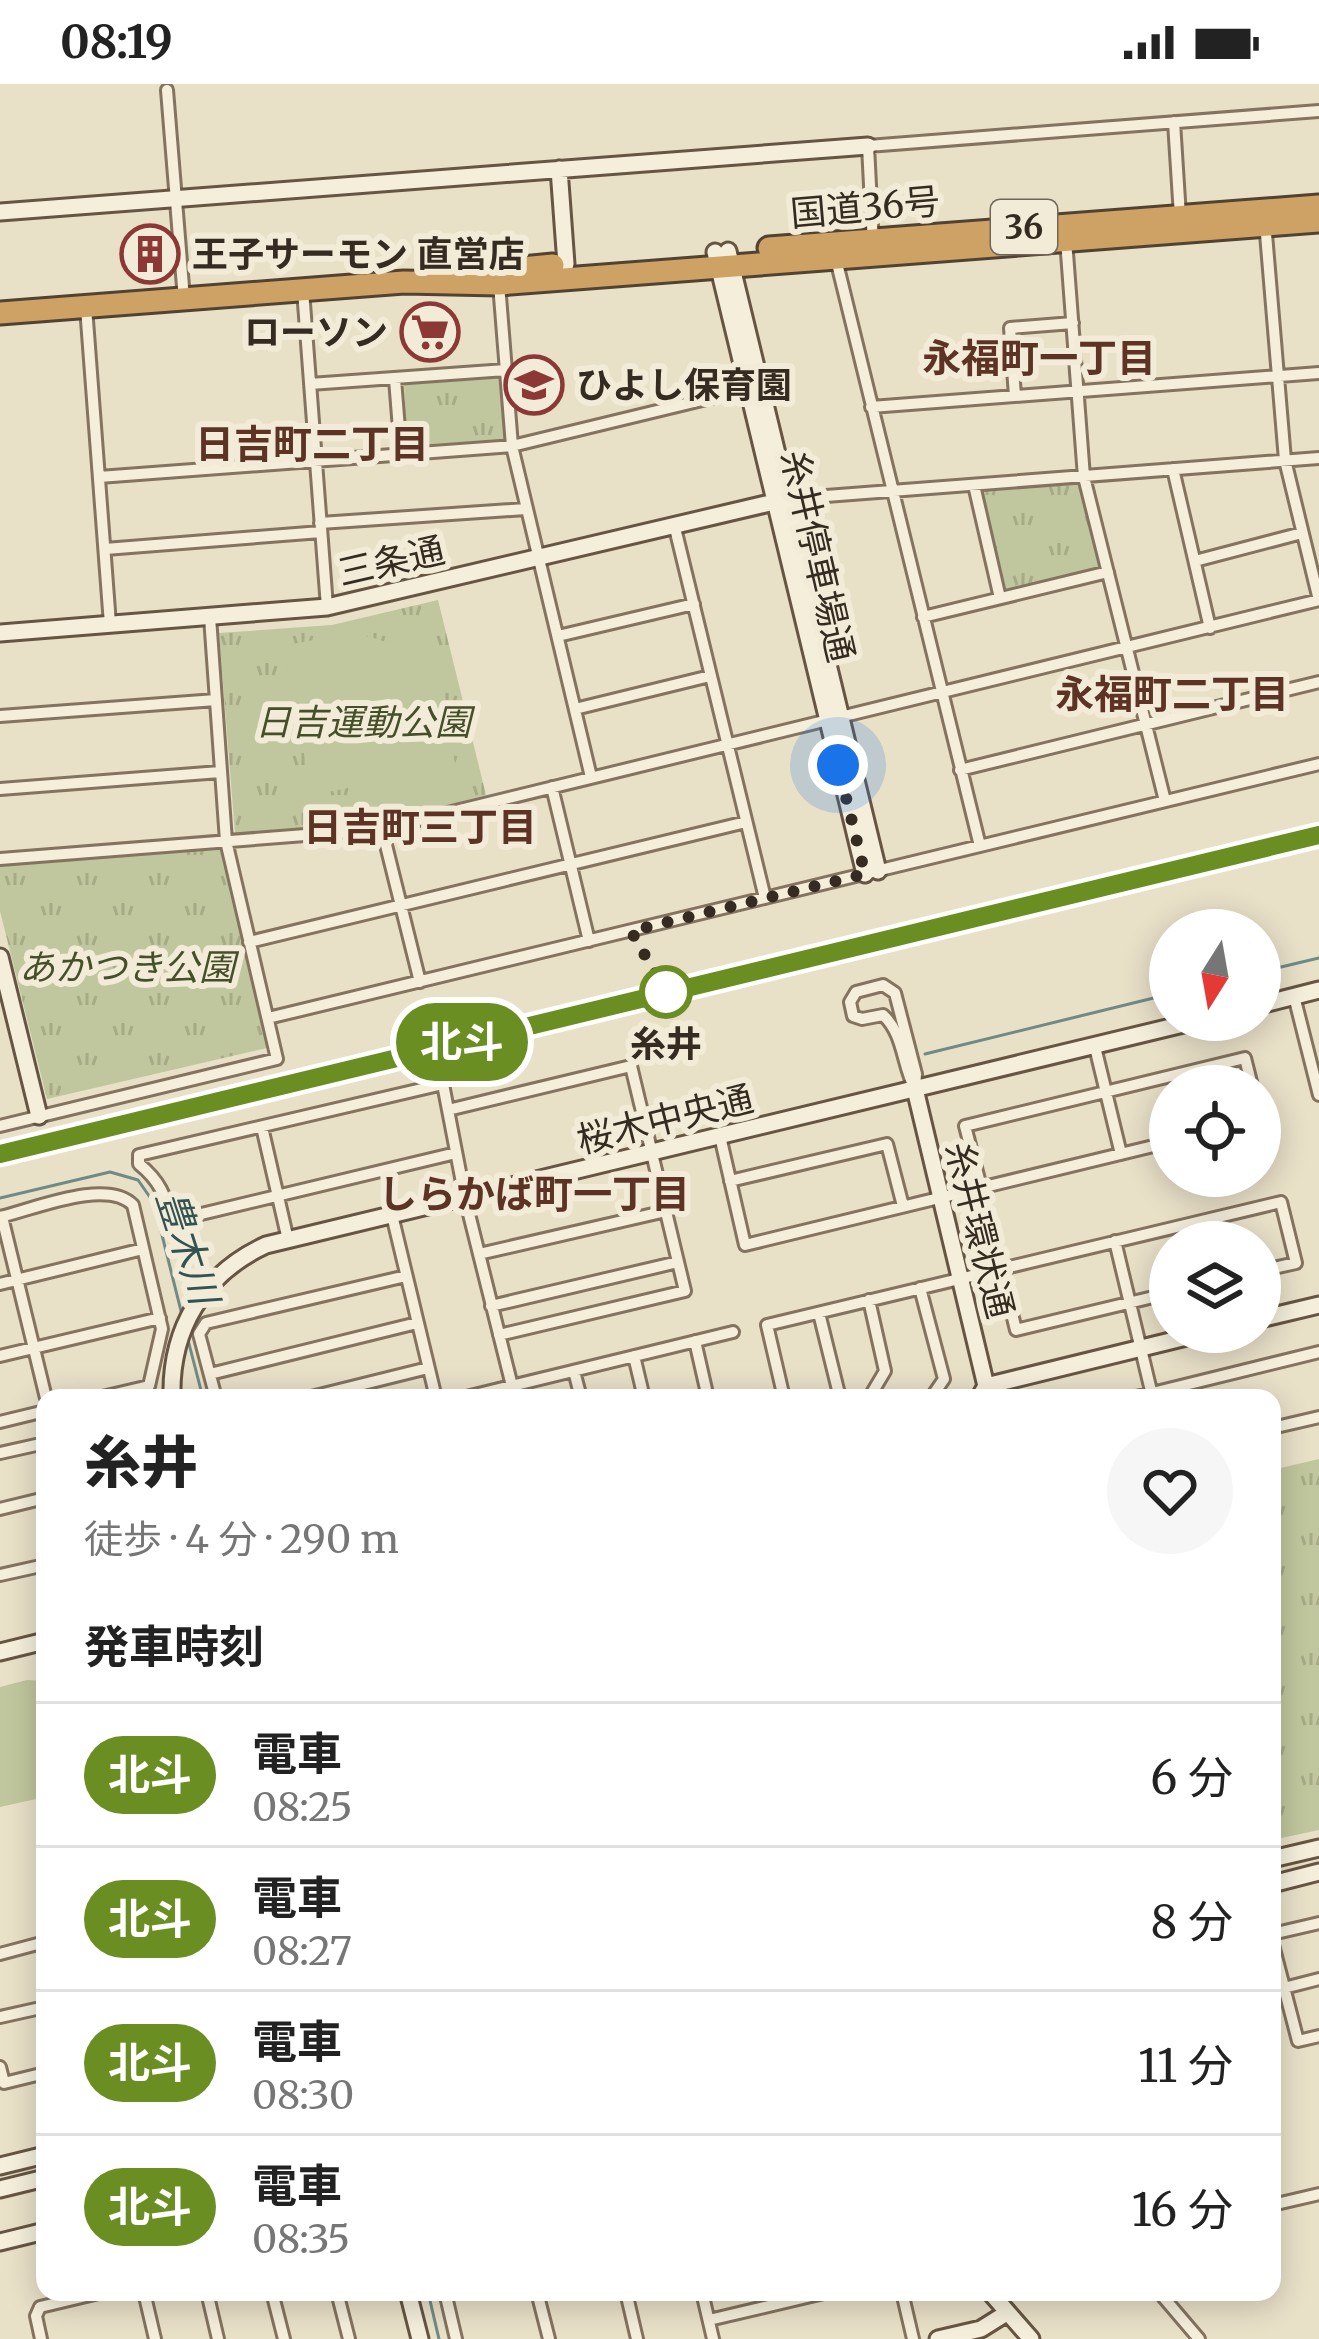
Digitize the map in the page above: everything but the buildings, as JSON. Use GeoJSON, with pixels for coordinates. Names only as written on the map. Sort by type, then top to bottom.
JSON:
{"type":"FeatureCollection","features":[{"type":"Feature","properties":{"kind":"highway","name":"国道36号"},"geometry":{"type":"LineString","coordinates":[[0,313],[417,282],[499,284],[723,258],[1265,218],[1319,206]]}},
{"type":"Feature","properties":{"kind":"highway","name":"国道36号"},"geometry":{"type":"LineString","coordinates":[[1065,232],[1180,216],[1319,221]]}},
{"type":"Feature","properties":{"kind":"highway","name":"国道36号"},"geometry":{"type":"LineString","coordinates":[[417,282],[499,268],[723,258]]}},
{"type":"Feature","properties":{"kind":"street"},"geometry":{"type":"LineString","coordinates":[[166,90],[184,299]]}},
{"type":"Feature","properties":{"kind":"street"},"geometry":{"type":"LineString","coordinates":[[0,212],[1319,111]]}},
{"type":"Feature","properties":{"kind":"street"},"geometry":{"type":"LineString","coordinates":[[1174,122],[1180,216]]}},
{"type":"Feature","properties":{"kind":"street"},"geometry":{"type":"LineString","coordinates":[[868,146],[873,246]]}},
{"type":"Feature","properties":{"kind":"street"},"geometry":{"type":"LineString","coordinates":[[559,169],[566,264]]}},
{"type":"Feature","properties":{"kind":"street"},"geometry":{"type":"LineString","coordinates":[[0,859],[382,829],[1319,600],[1285,460],[1265,218]]}},
{"type":"Feature","properties":{"kind":"street"},"geometry":{"type":"LineString","coordinates":[[1065,232],[1084,477],[1165,801]]}},
{"type":"Feature","properties":{"kind":"street"},"geometry":{"type":"LineString","coordinates":[[833,249],[980,846]]}},
{"type":"Feature","properties":{"kind":"street","name":"糸井停車場通"},"geometry":{"type":"LineString","coordinates":[[723,258],[871,873]]}},
{"type":"Feature","properties":{"kind":"street"},"geometry":{"type":"LineString","coordinates":[[499,284],[512,446],[592,777]]}},
{"type":"Feature","properties":{"kind":"street"},"geometry":{"type":"LineString","coordinates":[[302,290],[327,607]]}},
{"type":"Feature","properties":{"kind":"street"},"geometry":{"type":"LineString","coordinates":[[86,307],[110,624]]}},
{"type":"Feature","properties":{"kind":"street"},"geometry":{"type":"LineString","coordinates":[[1015,396],[1010,328],[1073,322]]}},
{"type":"Feature","properties":{"kind":"street"},"geometry":{"type":"LineString","coordinates":[[310,384],[506,370]]}},
{"type":"Feature","properties":{"kind":"street"},"geometry":{"type":"LineString","coordinates":[[872,407],[1319,373]]}},
{"type":"Feature","properties":{"kind":"street"},"geometry":{"type":"LineString","coordinates":[[394,379],[400,454]]}},
{"type":"Feature","properties":{"kind":"street"},"geometry":{"type":"LineString","coordinates":[[99,478],[512,446],[754,388]]}},
{"type":"Feature","properties":{"kind":"street"},"geometry":{"type":"LineString","coordinates":[[780,500],[1319,458]]}},
{"type":"Feature","properties":{"kind":"street"},"geometry":{"type":"LineString","coordinates":[[1172,469],[1210,628]]}},
{"type":"Feature","properties":{"kind":"street"},"geometry":{"type":"LineString","coordinates":[[974,485],[1000,598]]}},
{"type":"Feature","properties":{"kind":"street","name":"三条通"},"geometry":{"type":"LineString","coordinates":[[0,633],[327,607],[780,500]]}},
{"type":"Feature","properties":{"kind":"street"},"geometry":{"type":"LineString","coordinates":[[105,549],[526,509]]}},
{"type":"Feature","properties":{"kind":"street"},"geometry":{"type":"LineString","coordinates":[[674,524],[766,898]]}},
{"type":"Feature","properties":{"kind":"street"},"geometry":{"type":"LineString","coordinates":[[1195,561],[1303,533]]}},
{"type":"Feature","properties":{"kind":"street"},"geometry":{"type":"LineString","coordinates":[[922,617],[1108,572]]}},
{"type":"Feature","properties":{"kind":"street"},"geometry":{"type":"LineString","coordinates":[[558,636],[694,604]]}},
{"type":"Feature","properties":{"kind":"street"},"geometry":{"type":"LineString","coordinates":[[0,1126],[278,1059],[226,841],[210,617]]}},
{"type":"Feature","properties":{"kind":"street"},"geometry":{"type":"LineString","coordinates":[[575,709],[710,676]]}},
{"type":"Feature","properties":{"kind":"street"},"geometry":{"type":"LineString","coordinates":[[960,770],[1319,682]]}},
{"type":"Feature","properties":{"kind":"street"},"geometry":{"type":"LineString","coordinates":[[0,716],[216,700]]}},
{"type":"Feature","properties":{"kind":"street"},"geometry":{"type":"LineString","coordinates":[[268,1018],[1319,764]]}},
{"type":"Feature","properties":{"kind":"street"},"geometry":{"type":"LineString","coordinates":[[0,789],[220,772]]}},
{"type":"Feature","properties":{"kind":"street"},"geometry":{"type":"LineString","coordinates":[[552,787],[590,941]]}},
{"type":"Feature","properties":{"kind":"street"},"geometry":{"type":"LineString","coordinates":[[249,942],[746,822]]}},
{"type":"Feature","properties":{"kind":"street"},"geometry":{"type":"LineString","coordinates":[[382,829],[420,982]]}},
{"type":"Feature","properties":{"kind":"street"},"geometry":{"type":"LineString","coordinates":[[0,957],[39,1116]]}},
{"type":"Feature","properties":{"kind":"street"},"geometry":{"type":"LineString","coordinates":[[883,985],[895,993],[916,1074],[915,1089],[895,1025],[884,1015],[853,1016],[850,1002],[856,992],[883,985]]}},
{"type":"Feature","properties":{"kind":"street"},"geometry":{"type":"LineString","coordinates":[[1281,1000],[1319,990]]}},
{"type":"Feature","properties":{"kind":"street"},"geometry":{"type":"LineString","coordinates":[[1294,997],[1319,1095]]}},
{"type":"Feature","properties":{"kind":"street","name":"桜木中央通"},"geometry":{"type":"LineString","coordinates":[[172,1389],[172,1363],[190,1310],[230,1266],[266,1245],[1149,1033]]}},
{"type":"Feature","properties":{"kind":"street"},"geometry":{"type":"LineString","coordinates":[[1305,1043],[1319,1040]]}},
{"type":"Feature","properties":{"kind":"street"},"geometry":{"type":"LineString","coordinates":[[1095,1047],[1121,1154]]}},
{"type":"Feature","properties":{"kind":"street"},"geometry":{"type":"LineString","coordinates":[[1215,1065],[1245,1058],[1247,1065]]}},
{"type":"Feature","properties":{"kind":"street"},"geometry":{"type":"LineString","coordinates":[[448,1111],[631,1066],[685,1291],[499,1335]]}},
{"type":"Feature","properties":{"kind":"street"},"geometry":{"type":"LineString","coordinates":[[981,1187],[965,1126],[1149,1080]]}},
{"type":"Feature","properties":{"kind":"street"},"geometry":{"type":"LineString","coordinates":[[456,1153],[172,1221],[164,1190],[139,1164],[139,1155],[443,1084],[465,1198],[513,1389]]}},
{"type":"Feature","properties":{"kind":"street","name":"糸井環状通"},"geometry":{"type":"LineString","coordinates":[[915,1089],[962,1279],[982,1389]]}},
{"type":"Feature","properties":{"kind":"street"},"geometry":{"type":"LineString","coordinates":[[262,1127],[287,1240]]}},
{"type":"Feature","properties":{"kind":"street"},"geometry":{"type":"LineString","coordinates":[[719,1136],[745,1245],[1149,1147]]}},
{"type":"Feature","properties":{"kind":"street"},"geometry":{"type":"LineString","coordinates":[[730,1181],[887,1144],[903,1207]]}},
{"type":"Feature","properties":{"kind":"street"},"geometry":{"type":"LineString","coordinates":[[44,1389],[1,1217],[112,1192],[133,1205],[162,1329],[153,1382],[131,1389]]}},
{"type":"Feature","properties":{"kind":"street"},"geometry":{"type":"LineString","coordinates":[[1200,1221],[1281,1202],[1296,1263],[1281,1266]]}},
{"type":"Feature","properties":{"kind":"street"},"geometry":{"type":"LineString","coordinates":[[479,1254],[666,1211]]}},
{"type":"Feature","properties":{"kind":"street"},"geometry":{"type":"LineString","coordinates":[[392,1215],[434,1389]]}},
{"type":"Feature","properties":{"kind":"street"},"geometry":{"type":"LineString","coordinates":[[782,1389],[767,1325],[1149,1233]]}},
{"type":"Feature","properties":{"kind":"street"},"geometry":{"type":"LineString","coordinates":[[1115,1241],[1150,1389]]}},
{"type":"Feature","properties":{"kind":"street"},"geometry":{"type":"LineString","coordinates":[[0,1284],[143,1249]]}},
{"type":"Feature","properties":{"kind":"street"},"geometry":{"type":"LineString","coordinates":[[491,1306],[678,1262]]}},
{"type":"Feature","properties":{"kind":"street"},"geometry":{"type":"LineString","coordinates":[[1001,1269],[1016,1330],[1149,1298]]}},
{"type":"Feature","properties":{"kind":"street"},"geometry":{"type":"LineString","coordinates":[[214,1389],[199,1334],[206,1323],[406,1276]]}},
{"type":"Feature","properties":{"kind":"street"},"geometry":{"type":"LineString","coordinates":[[920,1288],[944,1378],[937,1389]]}},
{"type":"Feature","properties":{"kind":"street"},"geometry":{"type":"LineString","coordinates":[[869,1300],[886,1371],[875,1389]]}},
{"type":"Feature","properties":{"kind":"street"},"geometry":{"type":"LineString","coordinates":[[1281,1314],[1319,1305]]}},
{"type":"Feature","properties":{"kind":"street"},"geometry":{"type":"LineString","coordinates":[[818,1313],[837,1389]]}},
{"type":"Feature","properties":{"kind":"street"},"geometry":{"type":"LineString","coordinates":[[0,1356],[160,1318]]}},
{"type":"Feature","properties":{"kind":"street"},"geometry":{"type":"LineString","coordinates":[[210,1374],[417,1323]]}},
{"type":"Feature","properties":{"kind":"street"},"geometry":{"type":"LineString","coordinates":[[523,1389],[574,1371],[733,1332]]}},
{"type":"Feature","properties":{"kind":"street"},"geometry":{"type":"LineString","coordinates":[[695,1341],[706,1389]]}},
{"type":"Feature","properties":{"kind":"street","name":"糸井環状通"},"geometry":{"type":"LineString","coordinates":[[994,1389],[1149,1346]]}},
{"type":"Feature","properties":{"kind":"street"},"geometry":{"type":"LineString","coordinates":[[1179,1389],[1319,1352]]}},
{"type":"Feature","properties":{"kind":"street"},"geometry":{"type":"LineString","coordinates":[[634,1356],[642,1389]]}},
{"type":"Feature","properties":{"kind":"street"},"geometry":{"type":"LineString","coordinates":[[344,1389],[428,1368]]}},
{"type":"Feature","properties":{"kind":"street"},"geometry":{"type":"LineString","coordinates":[[574,1371],[579,1389]]}},
{"type":"Feature","properties":{"kind":"street"},"geometry":{"type":"LineString","coordinates":[[0,1421],[36,1413]]}},
{"type":"Feature","properties":{"kind":"street"},"geometry":{"type":"LineString","coordinates":[[1281,1426],[1319,1417]]}},
{"type":"Feature","properties":{"kind":"street"},"geometry":{"type":"LineString","coordinates":[[0,1454],[36,1445]]}},
{"type":"Feature","properties":{"kind":"street"},"geometry":{"type":"LineString","coordinates":[[0,1509],[36,1500]]}},
{"type":"Feature","properties":{"kind":"street"},"geometry":{"type":"LineString","coordinates":[[0,1576],[36,1567]]}},
{"type":"Feature","properties":{"kind":"street"},"geometry":{"type":"LineString","coordinates":[[0,1652],[36,1643]]}},
{"type":"Feature","properties":{"kind":"street"},"geometry":{"type":"LineString","coordinates":[[1281,1857],[1319,1848]]}},
{"type":"Feature","properties":{"kind":"street"},"geometry":{"type":"LineString","coordinates":[[1281,1882],[1319,1872]]}},
{"type":"Feature","properties":{"kind":"street"},"geometry":{"type":"LineString","coordinates":[[1281,1935],[1319,1923]]}},
{"type":"Feature","properties":{"kind":"street"},"geometry":{"type":"LineString","coordinates":[[0,1954],[36,1944]]}},
{"type":"Feature","properties":{"kind":"street"},"geometry":{"type":"LineString","coordinates":[[1281,1976],[1298,2041],[1319,2036]]}},
{"type":"Feature","properties":{"kind":"street"},"geometry":{"type":"LineString","coordinates":[[1284,1988],[1319,1979]]}},
{"type":"Feature","properties":{"kind":"street"},"geometry":{"type":"LineString","coordinates":[[0,2018],[36,2009]]}},
{"type":"Feature","properties":{"kind":"street"},"geometry":{"type":"LineString","coordinates":[[0,2067],[4,2083],[36,2075]]}},
{"type":"Feature","properties":{"kind":"street"},"geometry":{"type":"LineString","coordinates":[[0,2166],[36,2158]]}},
{"type":"Feature","properties":{"kind":"street"},"geometry":{"type":"LineString","coordinates":[[0,2189],[36,2180]]}},
{"type":"Feature","properties":{"kind":"street"},"geometry":{"type":"LineString","coordinates":[[1281,2203],[1319,2194]]}},
{"type":"Feature","properties":{"kind":"street"},"geometry":{"type":"LineString","coordinates":[[0,2242],[36,2233]]}},
{"type":"Feature","properties":{"kind":"street"},"geometry":{"type":"LineString","coordinates":[[41,2339],[36,2316],[40,2307],[66,2301]]}},
{"type":"Feature","properties":{"kind":"street"},"geometry":{"type":"LineString","coordinates":[[146,2301],[155,2339]]}},
{"type":"Feature","properties":{"kind":"street"},"geometry":{"type":"LineString","coordinates":[[209,2301],[218,2339]]}},
{"type":"Feature","properties":{"kind":"street"},"geometry":{"type":"LineString","coordinates":[[274,2301],[284,2339]]}},
{"type":"Feature","properties":{"kind":"street"},"geometry":{"type":"LineString","coordinates":[[339,2301],[349,2339]]}},
{"type":"Feature","properties":{"kind":"street"},"geometry":{"type":"LineString","coordinates":[[410,2301],[420,2339]]}},
{"type":"Feature","properties":{"kind":"street"},"geometry":{"type":"LineString","coordinates":[[447,2301],[456,2339]]}},
{"type":"Feature","properties":{"kind":"street"},"geometry":{"type":"LineString","coordinates":[[539,2301],[549,2339]]}},
{"type":"Feature","properties":{"kind":"street"},"geometry":{"type":"LineString","coordinates":[[628,2301],[638,2339]]}},
{"type":"Feature","properties":{"kind":"street"},"geometry":{"type":"LineString","coordinates":[[704,2301],[713,2339]]}},
{"type":"Feature","properties":{"kind":"street"},"geometry":{"type":"LineString","coordinates":[[771,2301],[772,2306]]}},
{"type":"Feature","properties":{"kind":"street"},"geometry":{"type":"LineString","coordinates":[[709,2320],[792,2301]]}},
{"type":"Feature","properties":{"kind":"street"},"geometry":{"type":"LineString","coordinates":[[904,2301],[913,2339]]}},
{"type":"Feature","properties":{"kind":"street"},"geometry":{"type":"LineString","coordinates":[[996,2301],[1031,2339]]}},
{"type":"Feature","properties":{"kind":"street"},"geometry":{"type":"LineString","coordinates":[[1167,2301],[1199,2339]]}},
{"type":"Feature","properties":{"kind":"street"},"geometry":{"type":"LineString","coordinates":[[938,2339],[981,2329],[1005,2314]]}},
{"type":"Feature","properties":{"kind":"green space"},"geometry":{"type":"Polygon","coordinates":[[[502,378],[505,441],[407,446],[404,382],[502,378]]]}},
{"type":"Feature","properties":{"kind":"green space"},"geometry":{"type":"Polygon","coordinates":[[[1077,483],[1103,566],[1006,593],[980,494],[983,490],[1077,483]]]}},
{"type":"Feature","properties":{"kind":"green space","name":"日吉運動公園"},"geometry":{"type":"Polygon","coordinates":[[[438,600],[486,795],[379,824],[235,833],[219,633],[332,625],[438,600]]]}},
{"type":"Feature","properties":{"kind":"green space"},"geometry":{"type":"Polygon","coordinates":[[[349,633],[384,641],[426,668],[444,707],[461,789],[355,817],[348,788],[323,793],[310,783],[282,646],[349,633]]]}},
{"type":"Feature","properties":{"kind":"green space","name":"あかつき公園"},"geometry":{"type":"Polygon","coordinates":[[[218,849],[267,1048],[47,1099],[0,911],[0,865],[218,849]]]}},
{"type":"Feature","properties":{"kind":"green space"},"geometry":{"type":"Polygon","coordinates":[[[1319,1459],[1319,1830],[1281,1838],[1281,1468],[1319,1459]]]}},
{"type":"Feature","properties":{"kind":"green space"},"geometry":{"type":"Polygon","coordinates":[[[36,1680],[36,1799],[0,1807],[0,1687],[36,1680]]]}},
{"type":"Feature","properties":{"kind":"waterway"},"geometry":{"type":"LineString","coordinates":[[1281,967],[1319,958]]}},
{"type":"Feature","properties":{"kind":"waterway"},"geometry":{"type":"LineString","coordinates":[[925,1054],[1149,999]]}},
{"type":"Feature","properties":{"kind":"waterway","name":"豊木川"},"geometry":{"type":"LineString","coordinates":[[0,1198],[110,1172],[138,1180],[154,1203],[182,1315]]}},
{"type":"Feature","properties":{"kind":"waterway","name":"豊木川"},"geometry":{"type":"LineString","coordinates":[[187,1336],[201,1389]]}},
{"type":"Feature","properties":{"kind":"waterway","name":"豊木川"},"geometry":{"type":"LineString","coordinates":[[430,2301],[439,2339]]}},
{"type":"Feature","properties":{"kind":"railway"},"geometry":{"type":"LineString","coordinates":[[0,1160],[1319,840]]}},
{"type":"Feature","properties":{"kind":"train","name":"北斗"},"geometry":{"type":"LineString","coordinates":[[0,1154],[1319,835]]}},
{"type":"Feature","properties":{"kind":"place","name":"王子サーモン 直営店"},"geometry":{"type":"Point","coordinates":[150,254]}},
{"type":"Feature","properties":{"kind":"place","name":"ローソン"},"geometry":{"type":"Point","coordinates":[430,332]}},
{"type":"Feature","properties":{"kind":"place","name":"ひよし保育園"},"geometry":{"type":"Point","coordinates":[534,385]}},
{"type":"Feature","properties":{"kind":"place","name":"糸井"},"geometry":{"type":"Point","coordinates":[666,992]}},
{"type":"Feature","properties":{"kind":"district","name":"永福町一丁目"},"geometry":{"type":"Point","coordinates":[1039,358]}},
{"type":"Feature","properties":{"kind":"district","name":"日吉町二丁目"},"geometry":{"type":"Point","coordinates":[312,444]}},
{"type":"Feature","properties":{"kind":"district","name":"永福町二丁目"},"geometry":{"type":"Point","coordinates":[1172,694]}},
{"type":"Feature","properties":{"kind":"district","name":"日吉町三丁目"},"geometry":{"type":"Point","coordinates":[420,827]}},
{"type":"Feature","properties":{"kind":"district","name":"しらかば町一丁目"},"geometry":{"type":"Point","coordinates":[534,1194]}},
{"type":"Feature","properties":{"kind":"route"},"geometry":{"type":"LineString","coordinates":[[666,992],[631,931],[865,874],[838,765]]}}]}
